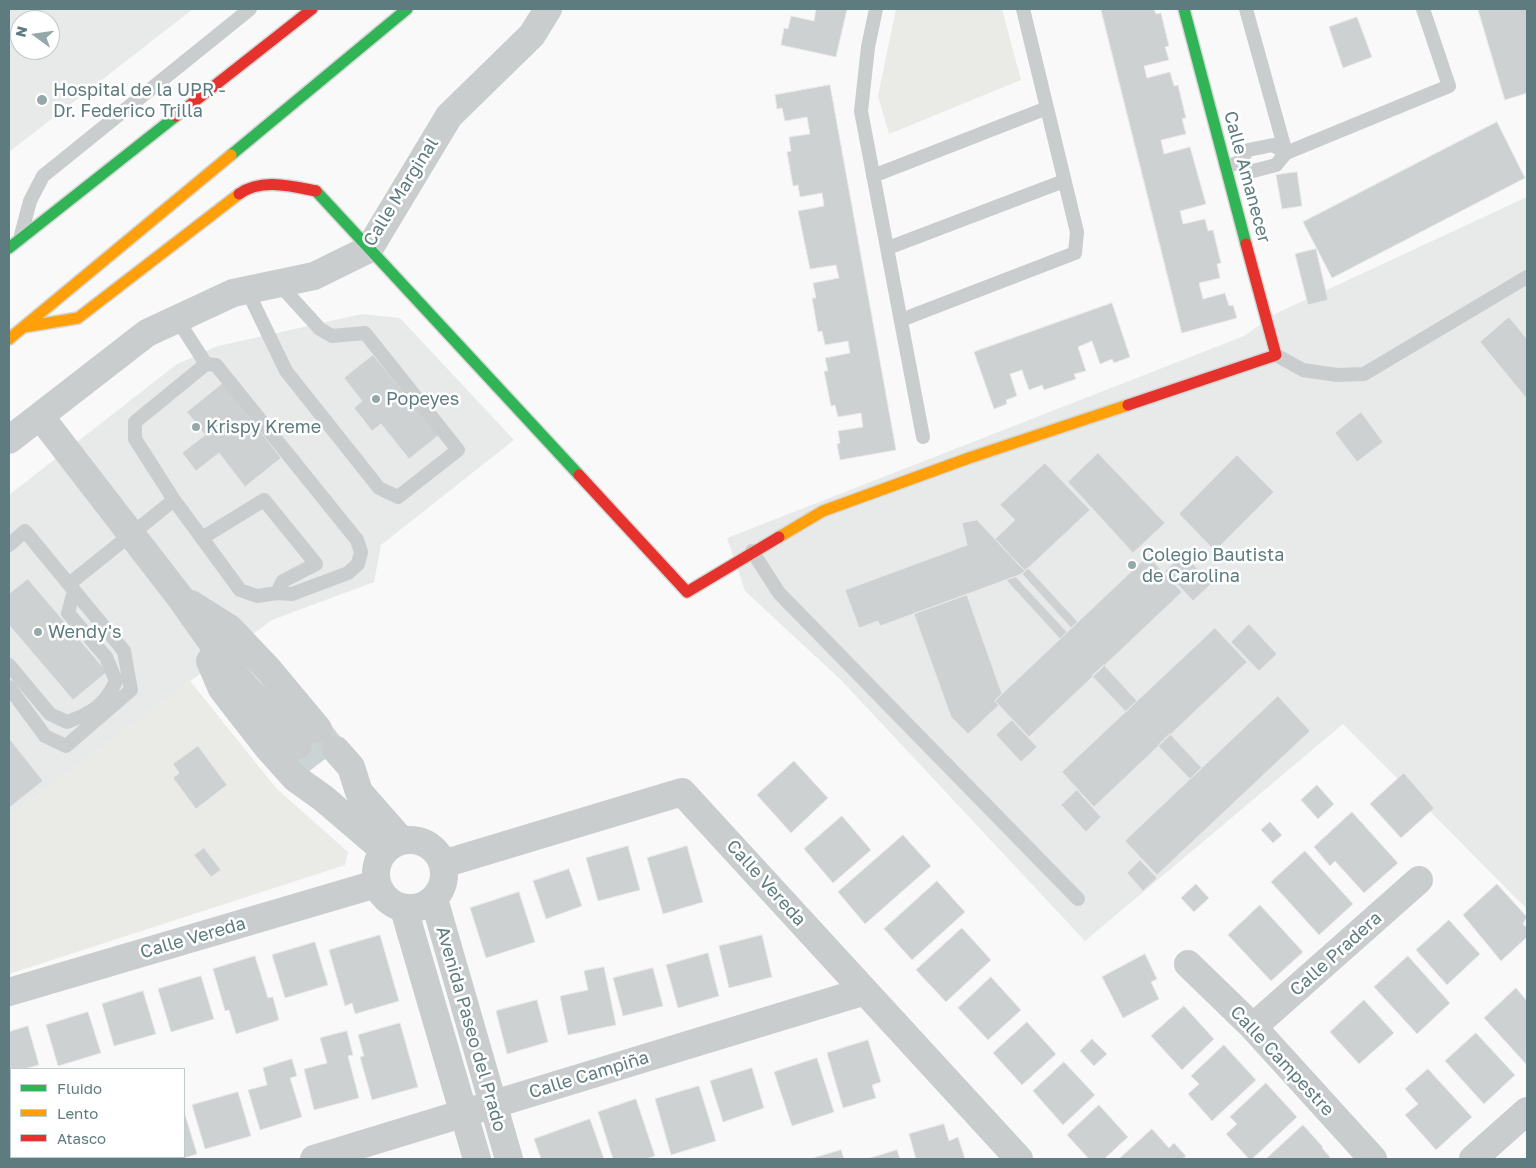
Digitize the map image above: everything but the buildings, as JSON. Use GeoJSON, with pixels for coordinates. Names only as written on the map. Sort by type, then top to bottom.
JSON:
{"type":"FeatureCollection","features":[{"type":"Feature","properties":{"kind":"street"},"geometry":{"type":"LineString","coordinates":[[9,248],[312,9]]}},
{"type":"Feature","properties":{"kind":"street"},"geometry":{"type":"LineString","coordinates":[[9,338],[408,9]]}},
{"type":"Feature","properties":{"kind":"street","name":"Calle Marginal"},"geometry":{"type":"LineString","coordinates":[[9,440],[147,333],[233,293],[314,276],[368,249],[449,116],[532,35],[548,9]]}},
{"type":"Feature","properties":{"kind":"street","name":"Calle Amanecer"},"geometry":{"type":"LineString","coordinates":[[1184,9],[1232,164],[1276,355]]}},
{"type":"Feature","properties":{"kind":"street"},"geometry":{"type":"LineString","coordinates":[[23,328],[78,318],[249,187],[279,184],[316,191],[687,592],[752,551],[823,510],[969,458],[1276,355]]}},
{"type":"Feature","properties":{"kind":"street"},"geometry":{"type":"LineString","coordinates":[[40,416],[179,596],[222,689],[290,772],[323,798],[393,846]]}},
{"type":"Feature","properties":{"kind":"street"},"geometry":{"type":"LineString","coordinates":[[179,596],[229,628],[268,669],[308,737]]}},
{"type":"Feature","properties":{"kind":"street"},"geometry":{"type":"LineString","coordinates":[[336,750],[351,767],[359,792],[393,846]]}},
{"type":"Feature","properties":{"kind":"street"},"geometry":{"type":"LineString","coordinates":[[314,767],[323,798]]}},
{"type":"Feature","properties":{"kind":"street","name":"Calle Vereda"},"geometry":{"type":"LineString","coordinates":[[442,864],[682,792],[1019,1159]]}},
{"type":"Feature","properties":{"kind":"street"},"geometry":{"type":"LineString","coordinates":[[409,840],[423,842],[436,851],[442,864],[443,883],[434,899],[420,908],[404,909],[386,900],[376,884],[375,872],[378,861],[393,846],[409,840]]}},
{"type":"Feature","properties":{"kind":"street","name":"Calle Pradera"},"geometry":{"type":"LineString","coordinates":[[1253,1027],[1419,880]]}},
{"type":"Feature","properties":{"kind":"street","name":"Calle Vereda"},"geometry":{"type":"LineString","coordinates":[[9,992],[376,884]]}},
{"type":"Feature","properties":{"kind":"street","name":"Avenida Paseo del Prado"},"geometry":{"type":"LineString","coordinates":[[434,899],[509,1159]]}},
{"type":"Feature","properties":{"kind":"street","name":"Avenida Paseo del Prado"},"geometry":{"type":"LineString","coordinates":[[404,909],[477,1159]]}},
{"type":"Feature","properties":{"kind":"street","name":"Calle Campestre"},"geometry":{"type":"LineString","coordinates":[[1188,964],[1253,1027],[1373,1159]]}},
{"type":"Feature","properties":{"kind":"street","name":"Calle Campiña"},"geometry":{"type":"LineString","coordinates":[[314,1159],[865,991]]}},
{"type":"Feature","properties":{"kind":"street"},"geometry":{"type":"LineString","coordinates":[[1473,1159],[1527,1111]]}},
{"type":"Feature","properties":{"kind":"lane"},"geometry":{"type":"LineString","coordinates":[[21,238],[30,201],[43,176],[250,9]]}},
{"type":"Feature","properties":{"kind":"lane"},"geometry":{"type":"LineString","coordinates":[[876,9],[868,47],[861,110],[923,437]]}},
{"type":"Feature","properties":{"kind":"lane"},"geometry":{"type":"LineString","coordinates":[[902,320],[1075,253],[1077,232],[1023,9]]}},
{"type":"Feature","properties":{"kind":"lane"},"geometry":{"type":"LineString","coordinates":[[1246,9],[1286,153]]}},
{"type":"Feature","properties":{"kind":"lane"},"geometry":{"type":"LineString","coordinates":[[1286,153],[1273,144],[1248,150],[1232,164],[1252,171],[1276,165],[1286,153],[1449,86],[1424,9]]}},
{"type":"Feature","properties":{"kind":"lane"},"geometry":{"type":"LineString","coordinates":[[873,176],[1047,108]]}},
{"type":"Feature","properties":{"kind":"lane"},"geometry":{"type":"LineString","coordinates":[[888,248],[1064,181]]}},
{"type":"Feature","properties":{"kind":"lane"},"geometry":{"type":"LineString","coordinates":[[1276,355],[1303,370],[1337,376],[1364,374],[1527,277]]}},
{"type":"Feature","properties":{"kind":"lane"},"geometry":{"type":"LineString","coordinates":[[247,290],[286,371],[379,488],[398,497],[458,450],[365,333],[332,336],[320,329],[278,283]]}},
{"type":"Feature","properties":{"kind":"lane"},"geometry":{"type":"LineString","coordinates":[[177,319],[206,364]]}},
{"type":"Feature","properties":{"kind":"lane"},"geometry":{"type":"LineString","coordinates":[[206,364],[216,365],[357,540],[361,552],[358,564],[348,574],[292,594],[278,593],[257,596],[240,590],[174,500],[135,440],[135,422],[206,364]]}},
{"type":"Feature","properties":{"kind":"lane"},"geometry":{"type":"LineString","coordinates":[[9,665],[50,714],[67,722],[87,715],[108,698],[116,681],[106,657],[68,613],[72,587],[131,534],[174,500]]}},
{"type":"Feature","properties":{"kind":"lane"},"geometry":{"type":"LineString","coordinates":[[202,538],[264,500],[316,564],[283,581],[278,593]]}},
{"type":"Feature","properties":{"kind":"lane"},"geometry":{"type":"LineString","coordinates":[[9,545],[26,531],[124,651],[131,690],[66,746],[45,736],[9,687]]}},
{"type":"Feature","properties":{"kind":"lane"},"geometry":{"type":"LineString","coordinates":[[752,551],[779,593],[1078,899]]}},
{"type":"Feature","properties":{"kind":"shaded area","name":"Hospital de la UPR - Dr. Federico Trilla"},"geometry":{"type":"Polygon","coordinates":[[[9,9],[193,9],[9,152],[9,9]]]}},
{"type":"Feature","properties":{"kind":"shaded area"},"geometry":{"type":"Polygon","coordinates":[[[896,9],[1002,9],[1021,80],[889,134],[878,96],[896,9]]]}},
{"type":"Feature","properties":{"kind":"shaded area","name":"Colegio Bautista de Carolina"},"geometry":{"type":"Polygon","coordinates":[[[1527,197],[1527,909],[1343,724],[1085,941],[841,680],[745,591],[727,538],[1244,336],[1277,313],[1527,197]]]}},
{"type":"Feature","properties":{"kind":"shaded area"},"geometry":{"type":"Polygon","coordinates":[[[362,314],[400,318],[514,440],[381,545],[374,582],[272,620],[9,817],[9,495],[177,364],[218,346],[362,314]]]}},
{"type":"Feature","properties":{"kind":"shaded area"},"geometry":{"type":"Polygon","coordinates":[[[190,681],[276,788],[348,852],[345,865],[9,974],[9,817],[190,681]]]}},
{"type":"Feature","properties":{"kind":"tunnel"},"geometry":{"type":"LineString","coordinates":[[298,745],[314,767]]}},
{"type":"Feature","properties":{"kind":"traffic: fast"},"geometry":{"type":"LineString","coordinates":[[231,155],[407,9]]}},
{"type":"Feature","properties":{"kind":"traffic: fast"},"geometry":{"type":"LineString","coordinates":[[1184,9],[1246,244]]}},
{"type":"Feature","properties":{"kind":"traffic: fast"},"geometry":{"type":"LineString","coordinates":[[9,248],[176,116]]}},
{"type":"Feature","properties":{"kind":"traffic: fast"},"geometry":{"type":"LineString","coordinates":[[316,191],[579,475]]}},
{"type":"Feature","properties":{"kind":"traffic: slow"},"geometry":{"type":"LineString","coordinates":[[9,339],[231,155]]}},
{"type":"Feature","properties":{"kind":"traffic: slow"},"geometry":{"type":"LineString","coordinates":[[24,327],[78,318],[239,194]]}},
{"type":"Feature","properties":{"kind":"traffic: slow"},"geometry":{"type":"LineString","coordinates":[[779,537],[823,511],[969,458],[1128,405]]}},
{"type":"Feature","properties":{"kind":"traffic: jam"},"geometry":{"type":"LineString","coordinates":[[176,116],[312,9]]}},
{"type":"Feature","properties":{"kind":"traffic: jam"},"geometry":{"type":"LineString","coordinates":[[239,194],[248,189],[266,185],[316,191]]}},
{"type":"Feature","properties":{"kind":"traffic: jam"},"geometry":{"type":"LineString","coordinates":[[1128,405],[1276,355],[1246,244]]}},
{"type":"Feature","properties":{"kind":"traffic: jam"},"geometry":{"type":"LineString","coordinates":[[579,475],[687,592],[779,537]]}},
{"type":"Feature","properties":{"kind":"place","name":"Hospital de la UPR - Dr. Federico Trilla"},"geometry":{"type":"Point","coordinates":[42,100]}},
{"type":"Feature","properties":{"kind":"place","name":"Popeyes"},"geometry":{"type":"Point","coordinates":[376,399]}},
{"type":"Feature","properties":{"kind":"place","name":"Krispy Kreme"},"geometry":{"type":"Point","coordinates":[196,427]}},
{"type":"Feature","properties":{"kind":"place","name":"Colegio Bautista de Carolina"},"geometry":{"type":"Point","coordinates":[1132,565]}},
{"type":"Feature","properties":{"kind":"place","name":"Wendy's"},"geometry":{"type":"Point","coordinates":[38,632]}}]}
